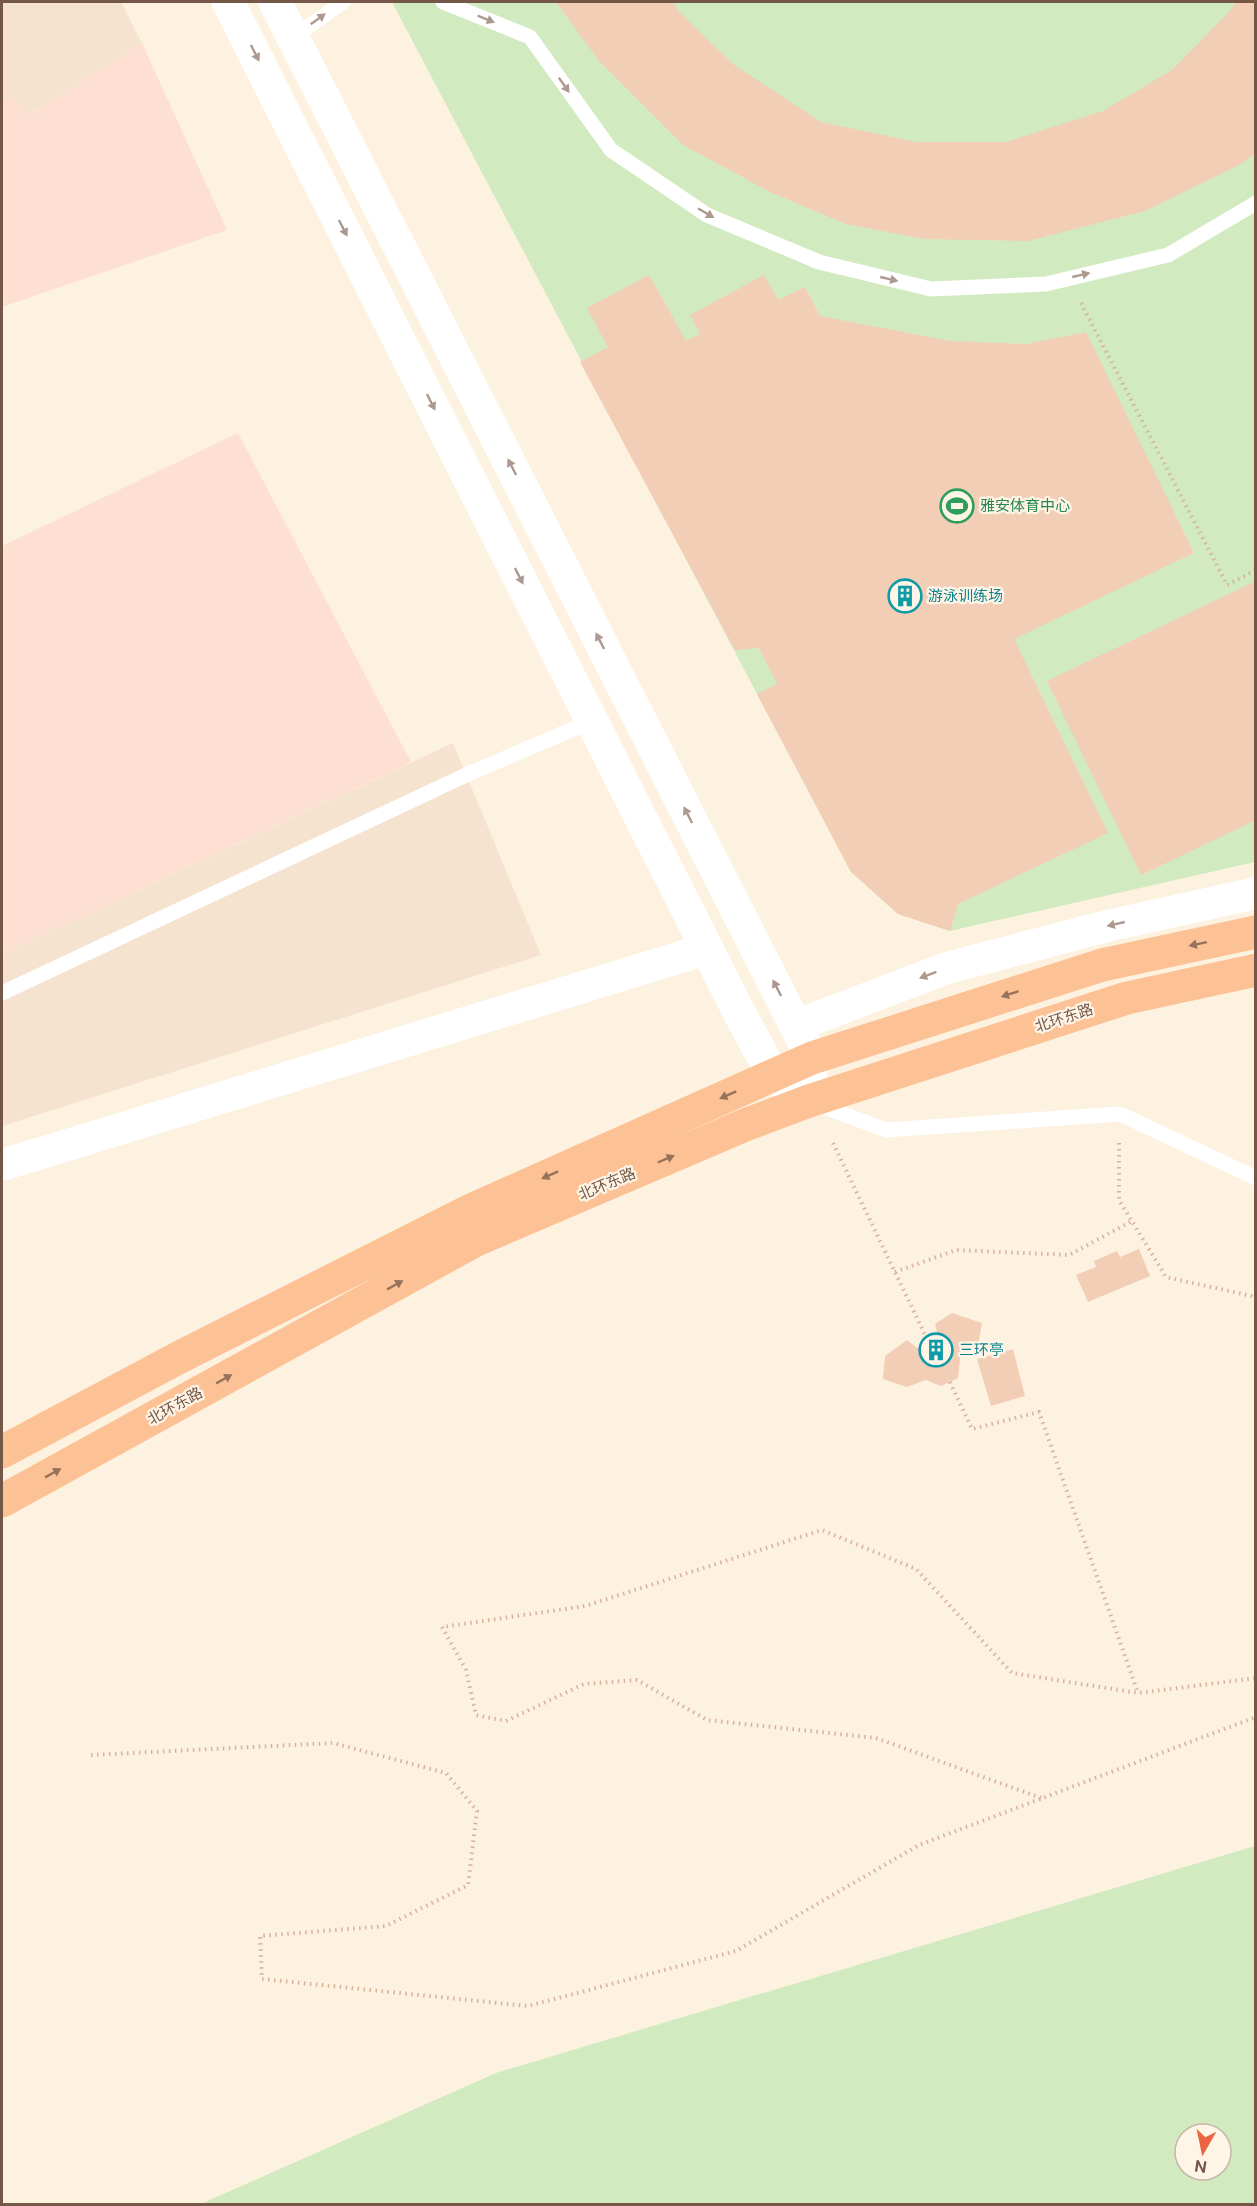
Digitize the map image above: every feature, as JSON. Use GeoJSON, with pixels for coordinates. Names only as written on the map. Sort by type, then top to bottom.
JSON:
{"type":"FeatureCollection","features":[{"type":"Feature","properties":{"kind":"highway","name":"北环东路"},"geometry":{"type":"LineString","coordinates":[[2,1452],[178,1358],[471,1210],[812,1058],[1102,964],[1256,932]]}},
{"type":"Feature","properties":{"kind":"highway","name":"北环东路"},"geometry":{"type":"LineString","coordinates":[[2,1501],[476,1240],[745,1125],[809,1101],[1127,998],[1256,970]]}},
{"type":"Feature","properties":{"kind":"street"},"geometry":{"type":"LineString","coordinates":[[228,2],[773,1075],[809,1101]]}},
{"type":"Feature","properties":{"kind":"street"},"geometry":{"type":"LineString","coordinates":[[275,2],[812,1058],[809,1101]]}},
{"type":"Feature","properties":{"kind":"street"},"geometry":{"type":"LineString","coordinates":[[795,1026],[947,968],[1107,926],[1256,893]]}},
{"type":"Feature","properties":{"kind":"street"},"geometry":{"type":"LineString","coordinates":[[2,1165],[707,949]]}},
{"type":"Feature","properties":{"kind":"lane"},"geometry":{"type":"LineString","coordinates":[[294,37],[343,2]]}},
{"type":"Feature","properties":{"kind":"lane"},"geometry":{"type":"LineString","coordinates":[[442,2],[530,37],[610,150],[707,215],[819,262],[931,289],[1046,284],[1168,255],[1256,203]]}},
{"type":"Feature","properties":{"kind":"lane"},"geometry":{"type":"LineString","coordinates":[[2,993],[466,775],[592,721]]}},
{"type":"Feature","properties":{"kind":"lane"},"geometry":{"type":"LineString","coordinates":[[809,1101],[886,1130],[1120,1114],[1256,1178]]}},
{"type":"Feature","properties":{"kind":"path"},"geometry":{"type":"LineString","coordinates":[[1068,278],[1227,585],[1256,570]]}},
{"type":"Feature","properties":{"kind":"path"},"geometry":{"type":"LineString","coordinates":[[1120,1114],[1119,1200],[1166,1276],[1256,1298]]}},
{"type":"Feature","properties":{"kind":"path"},"geometry":{"type":"LineString","coordinates":[[833,1143],[929,1343]]}},
{"type":"Feature","properties":{"kind":"path"},"geometry":{"type":"LineString","coordinates":[[895,1272],[956,1250],[1069,1255],[1132,1221]]}},
{"type":"Feature","properties":{"kind":"path"},"geometry":{"type":"LineString","coordinates":[[950,1382],[972,1429],[1039,1412],[1138,1693]]}},
{"type":"Feature","properties":{"kind":"path"},"geometry":{"type":"LineString","coordinates":[[1042,1798],[876,1738],[708,1720],[637,1680],[584,1684],[506,1721],[476,1714],[466,1670],[442,1627],[585,1606],[822,1530],[916,1569],[1012,1673],[1138,1693],[1256,1678]]}},
{"type":"Feature","properties":{"kind":"path"},"geometry":{"type":"LineString","coordinates":[[91,1755],[333,1743],[446,1773],[477,1811],[468,1885],[386,1926],[260,1936],[262,1979],[528,2006],[736,1951],[919,1845],[1256,1717]]}},
{"type":"Feature","properties":{"kind":"shaded area"},"geometry":{"type":"Polygon","coordinates":[[[2,2],[121,2],[142,43],[27,116],[10,96],[2,102],[2,2]]]}},
{"type":"Feature","properties":{"kind":"shaded area"},"geometry":{"type":"Polygon","coordinates":[[[142,43],[227,230],[2,307],[2,102],[10,96],[28,116],[142,43]]]}},
{"type":"Feature","properties":{"kind":"shaded area"},"geometry":{"type":"Polygon","coordinates":[[[238,433],[411,762],[2,954],[2,546],[238,433]]]}},
{"type":"Feature","properties":{"kind":"shaded area"},"geometry":{"type":"Polygon","coordinates":[[[453,743],[541,955],[2,1126],[2,954],[453,743]]]}},
{"type":"Feature","properties":{"kind":"green space","name":"雅安体育中心"},"geometry":{"type":"Polygon","coordinates":[[[392,2],[1255,2],[1255,862],[950,931],[898,914],[851,872],[392,2]]]}},
{"type":"Feature","properties":{"kind":"green space"},"geometry":{"type":"Polygon","coordinates":[[[1255,1846],[1255,2204],[201,2204],[496,2073],[1255,1846]]]}},
{"type":"Feature","properties":{"kind":"building"},"geometry":{"type":"Polygon","coordinates":[[[556,2],[673,2],[680,13],[734,65],[821,122],[916,142],[1006,142],[1103,111],[1172,70],[1236,2],[1256,2],[1256,152],[1243,163],[1145,211],[1027,241],[924,239],[846,224],[770,192],[683,145],[599,61],[556,2]]]}},
{"type":"Feature","properties":{"kind":"building","name":"游泳训练场"},"geometry":{"type":"Polygon","coordinates":[[[649,275],[686,341],[700,334],[690,315],[764,275],[778,300],[805,287],[820,316],[950,341],[1026,344],[1086,332],[1194,553],[1014,639],[1108,833],[958,904],[950,931],[898,914],[851,872],[757,694],[777,684],[759,648],[735,650],[580,362],[608,347],[587,308],[649,275]]]}},
{"type":"Feature","properties":{"kind":"building"},"geometry":{"type":"Polygon","coordinates":[[[1256,581],[1256,820],[1141,875],[1047,681],[1256,581]]]}},
{"type":"Feature","properties":{"kind":"building"},"geometry":{"type":"Polygon","coordinates":[[[1139,1249],[1150,1276],[1088,1302],[1076,1275],[1096,1267],[1094,1261],[1117,1251],[1120,1257],[1139,1249]]]}},
{"type":"Feature","properties":{"kind":"building","name":"三环亭"},"geometry":{"type":"Polygon","coordinates":[[[952,1313],[982,1323],[977,1351],[960,1358],[958,1378],[941,1386],[926,1380],[907,1387],[883,1379],[885,1356],[907,1340],[917,1348],[929,1343],[938,1337],[935,1324],[952,1313]]]}},
{"type":"Feature","properties":{"kind":"building"},"geometry":{"type":"Polygon","coordinates":[[[1013,1349],[1025,1396],[991,1406],[977,1359],[1013,1349]]]}},
{"type":"Feature","properties":{"kind":"place","name":"雅安体育中心"},"geometry":{"type":"Point","coordinates":[957,506]}},
{"type":"Feature","properties":{"kind":"place","name":"游泳训练场"},"geometry":{"type":"Point","coordinates":[905,596]}},
{"type":"Feature","properties":{"kind":"place","name":"三环亭"},"geometry":{"type":"Point","coordinates":[936,1350]}}]}
